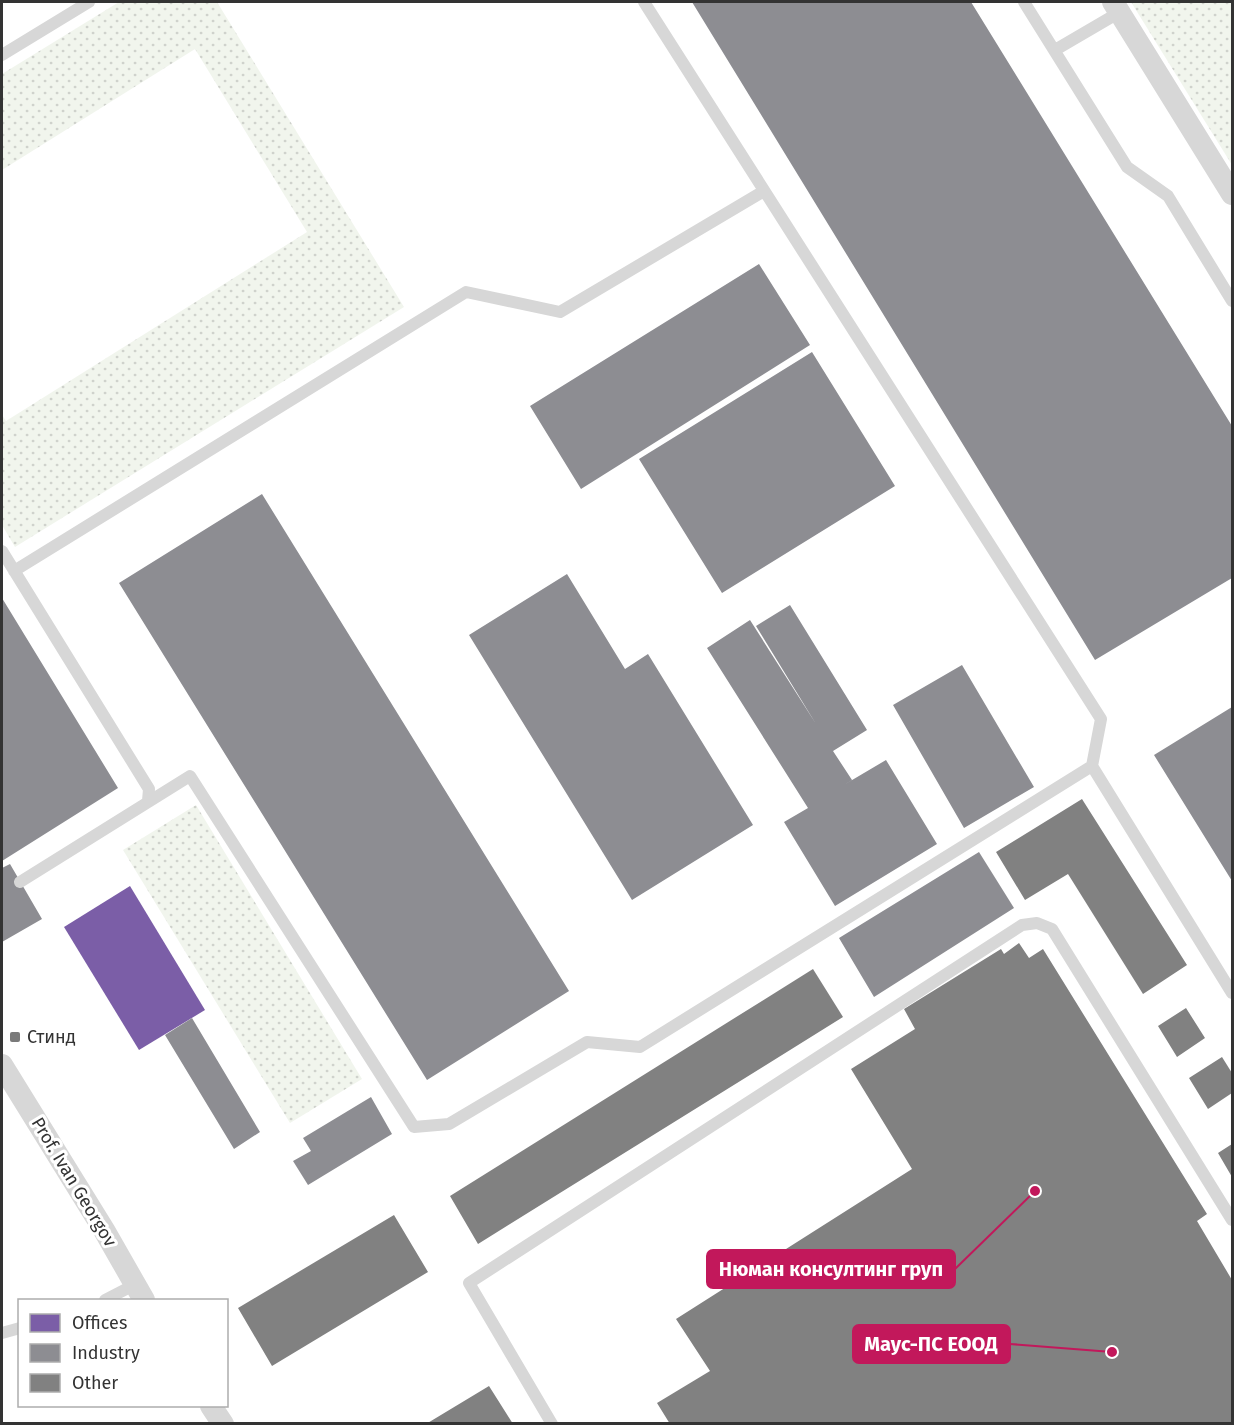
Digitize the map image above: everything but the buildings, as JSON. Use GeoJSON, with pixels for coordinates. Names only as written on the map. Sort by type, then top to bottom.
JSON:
{"type":"FeatureCollection","features":[{"type":"Feature","properties":{"kind":"street"},"geometry":{"type":"LineString","coordinates":[[1117,7],[1233,194]]}},
{"type":"Feature","properties":{"kind":"street","name":"Prof. Ivan Georgov"},"geometry":{"type":"LineString","coordinates":[[2,1065],[104,1230],[139,1293]]}},
{"type":"Feature","properties":{"kind":"street"},"geometry":{"type":"LineString","coordinates":[[213,1407],[223,1424]]}},
{"type":"Feature","properties":{"kind":"lane"},"geometry":{"type":"LineString","coordinates":[[2,55],[89,2]]}},
{"type":"Feature","properties":{"kind":"lane"},"geometry":{"type":"LineString","coordinates":[[644,2],[1101,718],[1092,766],[1233,993]]}},
{"type":"Feature","properties":{"kind":"lane"},"geometry":{"type":"LineString","coordinates":[[1024,2],[1127,167],[1168,196],[1233,301]]}},
{"type":"Feature","properties":{"kind":"lane"},"geometry":{"type":"LineString","coordinates":[[1054,50],[1117,7]]}},
{"type":"Feature","properties":{"kind":"lane"},"geometry":{"type":"LineString","coordinates":[[14,571],[466,292],[560,312],[764,191]]}},
{"type":"Feature","properties":{"kind":"lane"},"geometry":{"type":"LineString","coordinates":[[2,551],[149,789],[148,801]]}},
{"type":"Feature","properties":{"kind":"lane"},"geometry":{"type":"LineString","coordinates":[[20,882],[190,776],[414,1127],[449,1124],[587,1042],[640,1047],[1092,766]]}},
{"type":"Feature","properties":{"kind":"lane"},"geometry":{"type":"LineString","coordinates":[[552,1424],[469,1283],[1022,925],[1037,923],[1052,929],[1233,1220]]}},
{"type":"Feature","properties":{"kind":"lane"},"geometry":{"type":"LineString","coordinates":[[110,1299],[139,1293]]}},
{"type":"Feature","properties":{"kind":"lane"},"geometry":{"type":"LineString","coordinates":[[2,1333],[18,1329]]}},
{"type":"Feature","properties":{"kind":"shaded area"},"geometry":{"type":"Polygon","coordinates":[[[119,2],[217,2],[404,307],[15,547],[2,525],[2,415],[6,421],[307,232],[195,49],[2,170],[2,74],[119,2]]]}},
{"type":"Feature","properties":{"kind":"shaded area"},"geometry":{"type":"Polygon","coordinates":[[[1131,2],[1232,2],[1232,165],[1131,2]]]}},
{"type":"Feature","properties":{"kind":"shaded area"},"geometry":{"type":"Polygon","coordinates":[[[196,805],[362,1079],[290,1123],[123,850],[196,805]]]}},
{"type":"Feature","properties":{"kind":"place","name":"Стинд"},"geometry":{"type":"Point","coordinates":[15,1037]}},
{"type":"Feature","properties":{"kind":"place","name":"Нюман консултинг груп"},"geometry":{"type":"Point","coordinates":[1035,1191]}},
{"type":"Feature","properties":{"kind":"place","name":"Маус-ПС ЕООД"},"geometry":{"type":"Point","coordinates":[1112,1352]}}]}
